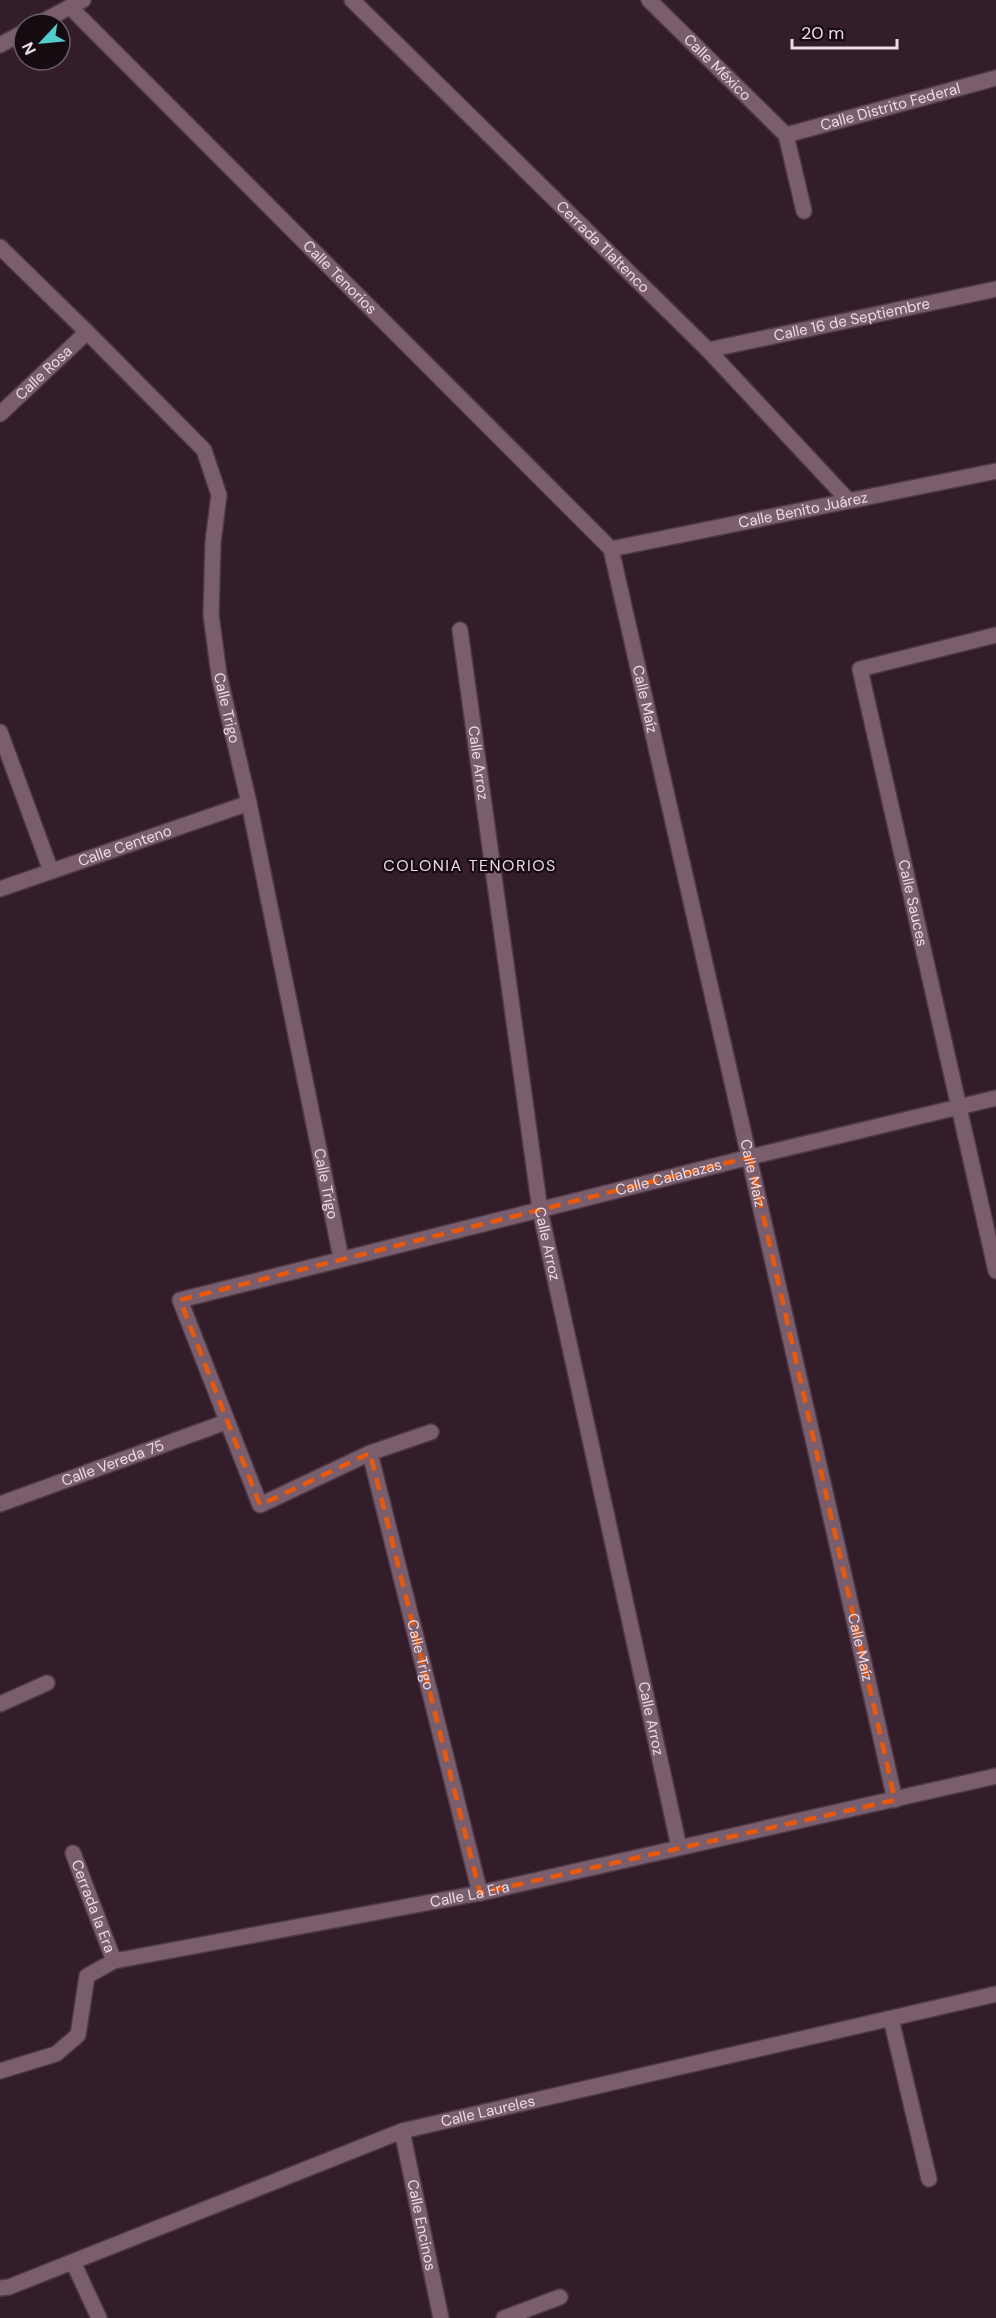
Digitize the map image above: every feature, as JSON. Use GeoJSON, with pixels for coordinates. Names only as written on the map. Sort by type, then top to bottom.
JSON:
{"type":"FeatureCollection","features":[{"type":"Feature","properties":{"kind":"street","name":"Cerrada Tlaltenco"},"geometry":{"type":"LineString","coordinates":[[352,0],[708,350],[848,500]]}},
{"type":"Feature","properties":{"kind":"street","name":"Calle México"},"geometry":{"type":"LineString","coordinates":[[649,0],[786,135]]}},
{"type":"Feature","properties":{"kind":"street"},"geometry":{"type":"LineString","coordinates":[[61,12],[76,4]]}},
{"type":"Feature","properties":{"kind":"street","name":"Calle Tenorios"},"geometry":{"type":"LineString","coordinates":[[76,4],[611,549]]}},
{"type":"Feature","properties":{"kind":"street","name":"Calle Distrito Federal"},"geometry":{"type":"LineString","coordinates":[[786,135],[996,78]]}},
{"type":"Feature","properties":{"kind":"street"},"geometry":{"type":"LineString","coordinates":[[786,135],[804,211]]}},
{"type":"Feature","properties":{"kind":"street","name":"Calle Trigo"},"geometry":{"type":"LineString","coordinates":[[0,247],[204,450],[219,495],[213,542],[211,615],[219,675],[249,803],[341,1257]]}},
{"type":"Feature","properties":{"kind":"street","name":"Calle 16 de Septiembre"},"geometry":{"type":"LineString","coordinates":[[708,350],[996,289]]}},
{"type":"Feature","properties":{"kind":"street","name":"Calle Rosa"},"geometry":{"type":"LineString","coordinates":[[0,414],[87,332]]}},
{"type":"Feature","properties":{"kind":"street","name":"Calle Benito Juárez"},"geometry":{"type":"LineString","coordinates":[[611,549],[996,471]]}},
{"type":"Feature","properties":{"kind":"street","name":"Calle Maíz"},"geometry":{"type":"LineString","coordinates":[[611,549],[895,1800]]}},
{"type":"Feature","properties":{"kind":"street","name":"Calle Arroz"},"geometry":{"type":"LineString","coordinates":[[460,630],[540,1210],[679,1847]]}},
{"type":"Feature","properties":{"kind":"street","name":"Calle Sauces"},"geometry":{"type":"LineString","coordinates":[[996,634],[860,669],[996,1271]]}},
{"type":"Feature","properties":{"kind":"street"},"geometry":{"type":"LineString","coordinates":[[0,732],[51,871]]}},
{"type":"Feature","properties":{"kind":"street","name":"Calle Centeno"},"geometry":{"type":"LineString","coordinates":[[0,889],[249,803]]}},
{"type":"Feature","properties":{"kind":"street","name":"Calle Calabazas"},"geometry":{"type":"LineString","coordinates":[[341,1257],[996,1098]]}},
{"type":"Feature","properties":{"kind":"street"},"geometry":{"type":"LineString","coordinates":[[341,1257],[180,1300],[260,1505],[370,1454],[431,1432]]}},
{"type":"Feature","properties":{"kind":"street","name":"Calle Vereda 75"},"geometry":{"type":"LineString","coordinates":[[0,1504],[226,1422]]}},
{"type":"Feature","properties":{"kind":"street","name":"Calle Trigo"},"geometry":{"type":"LineString","coordinates":[[370,1454],[480,1893]]}},
{"type":"Feature","properties":{"kind":"street"},"geometry":{"type":"LineString","coordinates":[[0,1704],[46,1683]]}},
{"type":"Feature","properties":{"kind":"street","name":"Calle La Era"},"geometry":{"type":"LineString","coordinates":[[0,2071],[56,2054],[78,2036],[87,1976],[114,1961],[480,1893],[996,1776]]}},
{"type":"Feature","properties":{"kind":"street","name":"Cerrada la Era"},"geometry":{"type":"LineString","coordinates":[[73,1853],[114,1961]]}},
{"type":"Feature","properties":{"kind":"street","name":"Calle Laureles"},"geometry":{"type":"LineString","coordinates":[[0,2288],[9,2287],[402,2131],[996,1994]]}},
{"type":"Feature","properties":{"kind":"street"},"geometry":{"type":"LineString","coordinates":[[891,2019],[929,2179]]}},
{"type":"Feature","properties":{"kind":"street","name":"Calle Encinos"},"geometry":{"type":"LineString","coordinates":[[402,2131],[441,2318]]}},
{"type":"Feature","properties":{"kind":"street"},"geometry":{"type":"LineString","coordinates":[[73,2262],[99,2318]]}},
{"type":"Feature","properties":{"kind":"street"},"geometry":{"type":"LineString","coordinates":[[504,2318],[560,2297]]}},
{"type":"Feature","properties":{"kind":"highlighted area"},"geometry":{"type":"Polygon","coordinates":[[[750,1157],[895,1800],[480,1893],[370,1453],[260,1505],[180,1300],[750,1157]]]}},
{"type":"Feature","properties":{"kind":"district","name":"COLONIA TENORIOS"},"geometry":{"type":"Point","coordinates":[470,865]}}]}
